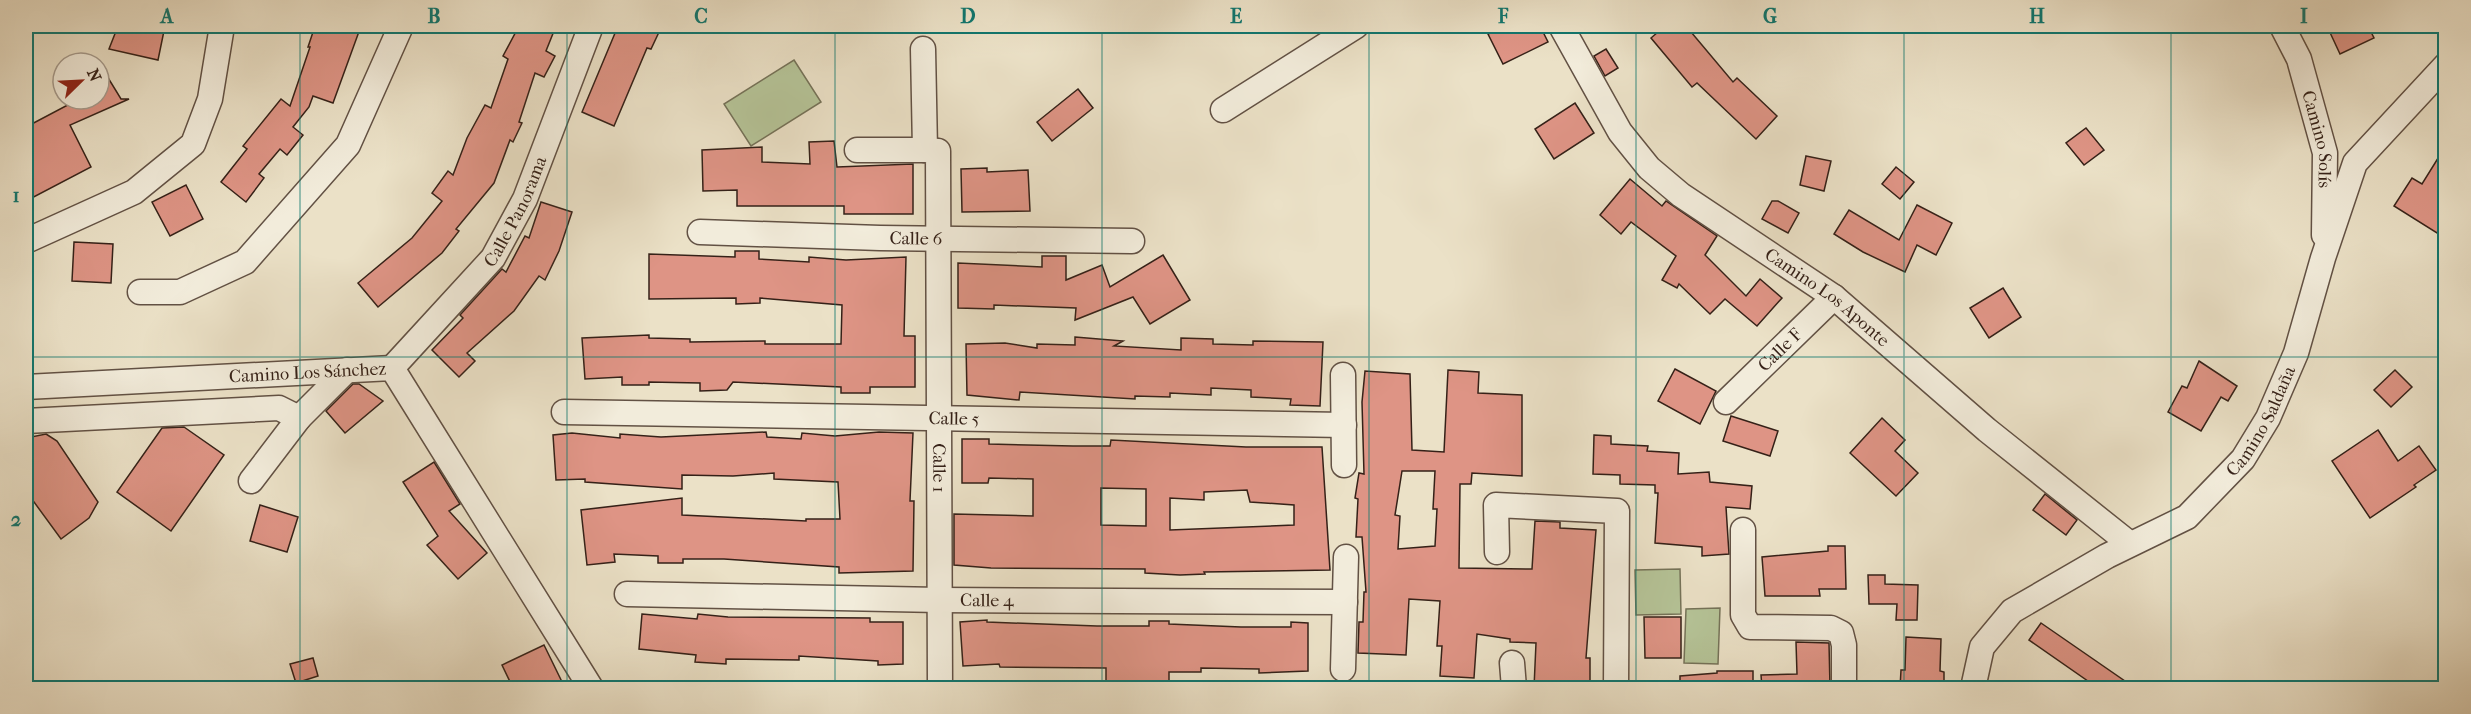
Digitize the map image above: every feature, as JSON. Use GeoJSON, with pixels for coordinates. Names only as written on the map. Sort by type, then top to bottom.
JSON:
{"type":"FeatureCollection","features":[{"type":"Feature","properties":{"kind":"street"},"geometry":{"type":"LineString","coordinates":[[26,241],[134,192],[193,144],[210,99],[222,26]]}},
{"type":"Feature","properties":{"kind":"street"},"geometry":{"type":"LineString","coordinates":[[140,292],[180,292],[245,262],[348,145],[400,26]]}},
{"type":"Feature","properties":{"kind":"street","name":"Calle Panorama"},"geometry":{"type":"LineString","coordinates":[[392,368],[492,258],[525,200],[591,26]]}},
{"type":"Feature","properties":{"kind":"street"},"geometry":{"type":"LineString","coordinates":[[1223,110],[1356,26]]}},
{"type":"Feature","properties":{"kind":"street","name":"Camino Los Aponte"},"geometry":{"type":"LineString","coordinates":[[1561,26],[1620,132],[1649,168],[1681,195],[1834,297],[1987,430],[2130,544]]}},
{"type":"Feature","properties":{"kind":"street","name":"Camino Solís"},"geometry":{"type":"LineString","coordinates":[[2282,26],[2299,58],[2325,153],[2323,258]]}},
{"type":"Feature","properties":{"kind":"street"},"geometry":{"type":"LineString","coordinates":[[857,150],[926,150],[923,49]]}},
{"type":"Feature","properties":{"kind":"street","name":"Camino Saldaña"},"geometry":{"type":"LineString","coordinates":[[1973,688],[1982,646],[2012,611],[2130,544],[2187,517],[2243,459],[2268,418],[2296,353],[2323,258],[2355,163],[2445,65]]}},
{"type":"Feature","properties":{"kind":"street","name":"Calle 1"},"geometry":{"type":"LineString","coordinates":[[926,150],[938,151],[940,688]]}},
{"type":"Feature","properties":{"kind":"street","name":"Calle 6"},"geometry":{"type":"LineString","coordinates":[[700,232],[938,239],[1132,241]]}},
{"type":"Feature","properties":{"kind":"street","name":"Calle F"},"geometry":{"type":"LineString","coordinates":[[1726,402],[1834,297]]}},
{"type":"Feature","properties":{"kind":"street","name":"Camino Los Sánchez"},"geometry":{"type":"LineString","coordinates":[[26,387],[392,368],[591,688]]}},
{"type":"Feature","properties":{"kind":"street"},"geometry":{"type":"LineString","coordinates":[[251,481],[299,418],[347,370]]}},
{"type":"Feature","properties":{"kind":"street"},"geometry":{"type":"LineString","coordinates":[[1343,375],[1344,465]]}},
{"type":"Feature","properties":{"kind":"street"},"geometry":{"type":"LineString","coordinates":[[26,421],[279,408],[299,418]]}},
{"type":"Feature","properties":{"kind":"street","name":"Calle 5"},"geometry":{"type":"LineString","coordinates":[[564,412],[1344,425]]}},
{"type":"Feature","properties":{"kind":"street"},"geometry":{"type":"LineString","coordinates":[[1497,552],[1496,504],[1617,511],[1616,688]]}},
{"type":"Feature","properties":{"kind":"street"},"geometry":{"type":"LineString","coordinates":[[1743,530],[1743,615],[1745,622],[1750,627],[1831,628],[1841,633],[1844,645],[1844,688]]}},
{"type":"Feature","properties":{"kind":"street"},"geometry":{"type":"LineString","coordinates":[[1343,669],[1346,557]]}},
{"type":"Feature","properties":{"kind":"street","name":"Calle 4"},"geometry":{"type":"LineString","coordinates":[[627,594],[939,600],[1345,602]]}},
{"type":"Feature","properties":{"kind":"street"},"geometry":{"type":"LineString","coordinates":[[1512,663],[1514,688]]}},
{"type":"Feature","properties":{"kind":"green space"},"geometry":{"type":"Polygon","coordinates":[[[794,60],[821,102],[751,146],[724,104],[794,60]]]}},
{"type":"Feature","properties":{"kind":"green space"},"geometry":{"type":"Polygon","coordinates":[[[1680,569],[1681,614],[1636,615],[1635,570],[1680,569]]]}},
{"type":"Feature","properties":{"kind":"green space"},"geometry":{"type":"Polygon","coordinates":[[[1720,608],[1718,664],[1684,663],[1686,609],[1720,608]]]}},
{"type":"Feature","properties":{"kind":"building"},"geometry":{"type":"Polygon","coordinates":[[[118,26],[165,26],[158,60],[109,49],[118,26]]]}},
{"type":"Feature","properties":{"kind":"building"},"geometry":{"type":"Polygon","coordinates":[[[315,26],[361,26],[333,103],[313,96],[309,107],[293,127],[303,135],[287,155],[280,149],[259,174],[264,178],[246,202],[221,182],[247,149],[243,146],[281,99],[290,106],[315,26]]]}},
{"type":"Feature","properties":{"kind":"building"},"geometry":{"type":"Polygon","coordinates":[[[519,26],[556,26],[546,51],[555,56],[544,77],[535,73],[519,122],[522,123],[513,142],[510,140],[494,183],[456,229],[459,231],[442,253],[378,307],[358,283],[412,238],[442,201],[432,193],[448,171],[453,175],[467,138],[485,105],[491,108],[508,59],[503,56],[519,26]]]}},
{"type":"Feature","properties":{"kind":"building"},"geometry":{"type":"Polygon","coordinates":[[[618,26],[650,26],[660,30],[651,49],[647,48],[614,126],[582,112],[618,26]]]}},
{"type":"Feature","properties":{"kind":"building"},"geometry":{"type":"Polygon","coordinates":[[[1506,26],[1540,26],[1548,42],[1503,64],[1488,34],[1506,26]]]}},
{"type":"Feature","properties":{"kind":"building"},"geometry":{"type":"Polygon","coordinates":[[[1665,26],[1686,26],[1733,82],[1737,78],[1777,116],[1756,139],[1697,83],[1692,87],[1651,38],[1665,26]]]}},
{"type":"Feature","properties":{"kind":"building"},"geometry":{"type":"Polygon","coordinates":[[[2327,26],[2368,26],[2374,38],[2340,54],[2327,26]]]}},
{"type":"Feature","properties":{"kind":"building"},"geometry":{"type":"Polygon","coordinates":[[[1606,49],[1618,68],[1605,76],[1594,56],[1606,49]]]}},
{"type":"Feature","properties":{"kind":"building"},"geometry":{"type":"Polygon","coordinates":[[[111,83],[121,99],[129,99],[111,107],[111,83]]]}},
{"type":"Feature","properties":{"kind":"building"},"geometry":{"type":"Polygon","coordinates":[[[1078,89],[1093,108],[1052,141],[1037,122],[1078,89]]]}},
{"type":"Feature","properties":{"kind":"building"},"geometry":{"type":"Polygon","coordinates":[[[1575,103],[1594,133],[1554,159],[1535,129],[1575,103]]]}},
{"type":"Feature","properties":{"kind":"building"},"geometry":{"type":"Polygon","coordinates":[[[56,111],[102,111],[70,125],[91,167],[26,201],[26,127],[56,111]]]}},
{"type":"Feature","properties":{"kind":"building"},"geometry":{"type":"Polygon","coordinates":[[[2086,128],[2104,150],[2084,165],[2066,143],[2086,128]]]}},
{"type":"Feature","properties":{"kind":"building"},"geometry":{"type":"Polygon","coordinates":[[[834,141],[837,167],[913,164],[913,214],[844,214],[844,206],[737,206],[737,190],[703,191],[702,150],[762,147],[762,162],[810,164],[809,142],[834,141]]]}},
{"type":"Feature","properties":{"kind":"building"},"geometry":{"type":"Polygon","coordinates":[[[2445,147],[2445,219],[2437,233],[2394,206],[2412,178],[2422,184],[2445,147]]]}},
{"type":"Feature","properties":{"kind":"building"},"geometry":{"type":"Polygon","coordinates":[[[1806,156],[1831,161],[1824,191],[1800,185],[1806,156]]]}},
{"type":"Feature","properties":{"kind":"building"},"geometry":{"type":"Polygon","coordinates":[[[1896,167],[1914,182],[1900,199],[1882,184],[1896,167]]]}},
{"type":"Feature","properties":{"kind":"building"},"geometry":{"type":"Polygon","coordinates":[[[987,168],[987,172],[1028,170],[1030,211],[962,212],[961,169],[987,168]]]}},
{"type":"Feature","properties":{"kind":"building"},"geometry":{"type":"Polygon","coordinates":[[[1630,179],[1662,206],[1666,201],[1717,236],[1705,255],[1746,296],[1760,279],[1782,298],[1757,326],[1725,299],[1710,314],[1679,284],[1677,288],[1662,280],[1676,256],[1631,222],[1621,234],[1600,215],[1630,179]]]}},
{"type":"Feature","properties":{"kind":"building"},"geometry":{"type":"Polygon","coordinates":[[[186,185],[203,219],[170,236],[152,202],[186,185]]]}},
{"type":"Feature","properties":{"kind":"building"},"geometry":{"type":"Polygon","coordinates":[[[1772,201],[1778,201],[1799,213],[1788,233],[1762,219],[1772,201]]]}},
{"type":"Feature","properties":{"kind":"building"},"geometry":{"type":"Polygon","coordinates":[[[541,202],[572,212],[559,251],[545,280],[539,276],[514,311],[467,353],[475,361],[459,377],[432,350],[463,318],[460,315],[502,269],[506,272],[525,236],[529,238],[541,202]]]}},
{"type":"Feature","properties":{"kind":"building"},"geometry":{"type":"Polygon","coordinates":[[[1917,205],[1952,223],[1936,255],[1917,245],[1905,272],[1863,252],[1834,234],[1849,210],[1899,240],[1917,205]]]}},
{"type":"Feature","properties":{"kind":"building"},"geometry":{"type":"Polygon","coordinates":[[[74,242],[113,244],[111,283],[72,281],[74,242]]]}},
{"type":"Feature","properties":{"kind":"building"},"geometry":{"type":"Polygon","coordinates":[[[735,251],[759,251],[759,259],[809,262],[809,257],[846,260],[906,257],[904,336],[915,336],[915,387],[870,387],[870,393],[841,393],[841,387],[733,382],[727,390],[700,391],[700,383],[649,382],[649,385],[622,385],[622,377],[585,379],[582,338],[649,335],[649,338],[690,339],[690,342],[765,341],[765,344],[841,344],[842,305],[760,298],[760,303],[736,304],[736,298],[649,299],[649,254],[735,257],[735,251]]]}},
{"type":"Feature","properties":{"kind":"building"},"geometry":{"type":"Polygon","coordinates":[[[1163,255],[1190,300],[1150,324],[1133,297],[1075,320],[1076,308],[994,305],[994,309],[958,308],[958,263],[1042,267],[1042,256],[1066,256],[1066,280],[1102,265],[1110,287],[1163,255]]]}},
{"type":"Feature","properties":{"kind":"building"},"geometry":{"type":"Polygon","coordinates":[[[2003,288],[2021,317],[1989,338],[1970,308],[2003,288]]]}},
{"type":"Feature","properties":{"kind":"building"},"geometry":{"type":"Polygon","coordinates":[[[1075,337],[1123,341],[1114,346],[1181,350],[1181,338],[1213,339],[1213,344],[1253,345],[1253,341],[1323,342],[1320,406],[1290,405],[1291,399],[1251,397],[1251,390],[1211,388],[1211,395],[1170,393],[1170,397],[1135,396],[1135,399],[1020,392],[1019,400],[967,395],[966,344],[1005,343],[1037,348],[1037,344],[1075,345],[1075,337]]]}},
{"type":"Feature","properties":{"kind":"building"},"geometry":{"type":"Polygon","coordinates":[[[2199,361],[2237,386],[2228,401],[2221,397],[2201,431],[2168,412],[2182,386],[2187,388],[2199,361]]]}},
{"type":"Feature","properties":{"kind":"building"},"geometry":{"type":"Polygon","coordinates":[[[1675,369],[1716,391],[1700,424],[1658,401],[1675,369]]]}},
{"type":"Feature","properties":{"kind":"building"},"geometry":{"type":"Polygon","coordinates":[[[1448,370],[1479,372],[1478,393],[1522,395],[1522,476],[1472,473],[1471,484],[1460,484],[1459,568],[1532,569],[1535,521],[1560,522],[1560,528],[1596,530],[1586,658],[1590,658],[1590,688],[1534,688],[1536,643],[1510,642],[1510,639],[1477,634],[1474,678],[1440,676],[1442,646],[1437,646],[1440,601],[1409,599],[1406,655],[1358,653],[1359,622],[1363,622],[1364,592],[1366,592],[1362,537],[1356,537],[1358,499],[1355,498],[1359,473],[1364,474],[1362,402],[1365,371],[1410,374],[1412,450],[1444,452],[1448,370]],[[1402,471],[1395,515],[1400,516],[1398,549],[1435,546],[1437,509],[1433,509],[1435,471],[1402,471]]]}},
{"type":"Feature","properties":{"kind":"building"},"geometry":{"type":"Polygon","coordinates":[[[2395,370],[2412,387],[2391,407],[2374,390],[2395,370]]]}},
{"type":"Feature","properties":{"kind":"building"},"geometry":{"type":"Polygon","coordinates":[[[353,384],[359,384],[383,401],[345,433],[326,411],[353,384]]]}},
{"type":"Feature","properties":{"kind":"building"},"geometry":{"type":"Polygon","coordinates":[[[1731,416],[1778,431],[1770,456],[1723,441],[1731,416]]]}},
{"type":"Feature","properties":{"kind":"building"},"geometry":{"type":"Polygon","coordinates":[[[1882,418],[1905,440],[1895,451],[1918,473],[1896,496],[1850,453],[1882,418]]]}},
{"type":"Feature","properties":{"kind":"building"},"geometry":{"type":"Polygon","coordinates":[[[184,427],[224,455],[171,531],[117,492],[162,428],[184,427]]]}},
{"type":"Feature","properties":{"kind":"building"},"geometry":{"type":"Polygon","coordinates":[[[2378,430],[2398,461],[2419,446],[2436,470],[2414,485],[2416,487],[2370,518],[2332,461],[2378,430]]]}},
{"type":"Feature","properties":{"kind":"building"},"geometry":{"type":"Polygon","coordinates":[[[766,432],[767,437],[801,439],[802,433],[835,436],[879,432],[913,433],[910,501],[914,501],[913,571],[839,573],[839,567],[724,559],[683,559],[683,563],[658,563],[658,556],[614,554],[615,562],[587,565],[581,510],[682,498],[682,515],[806,521],[806,519],[840,519],[838,482],[774,479],[774,473],[733,476],[682,475],[682,489],[585,482],[585,479],[556,480],[553,435],[572,433],[620,438],[620,434],[661,437],[766,432]]]}},
{"type":"Feature","properties":{"kind":"building"},"geometry":{"type":"Polygon","coordinates":[[[46,434],[57,441],[98,502],[89,518],[61,539],[26,491],[26,438],[46,434]]]}},
{"type":"Feature","properties":{"kind":"building"},"geometry":{"type":"Polygon","coordinates":[[[1594,435],[1611,436],[1611,444],[1648,446],[1647,451],[1679,453],[1678,474],[1709,472],[1710,482],[1752,486],[1750,509],[1726,507],[1729,554],[1702,556],[1702,547],[1655,543],[1658,493],[1655,493],[1655,485],[1620,484],[1620,475],[1593,474],[1594,435]]]}},
{"type":"Feature","properties":{"kind":"building"},"geometry":{"type":"Polygon","coordinates":[[[962,439],[989,439],[989,444],[1073,446],[1110,446],[1111,440],[1246,447],[1322,447],[1330,570],[1204,572],[1205,574],[1180,575],[1145,573],[1145,569],[991,568],[954,565],[954,514],[1033,516],[1033,479],[989,478],[988,483],[962,483],[962,439]],[[1101,488],[1101,525],[1146,526],[1146,489],[1101,488]],[[1247,490],[1204,492],[1204,500],[1170,498],[1170,530],[1294,525],[1294,505],[1250,502],[1247,490]]]}},
{"type":"Feature","properties":{"kind":"building"},"geometry":{"type":"Polygon","coordinates":[[[434,462],[460,504],[449,511],[487,553],[458,579],[427,545],[438,536],[403,482],[434,462]]]}},
{"type":"Feature","properties":{"kind":"building"},"geometry":{"type":"Polygon","coordinates":[[[2045,494],[2077,520],[2066,535],[2033,510],[2045,494]]]}},
{"type":"Feature","properties":{"kind":"building"},"geometry":{"type":"Polygon","coordinates":[[[260,505],[298,517],[287,552],[250,541],[260,505]]]}},
{"type":"Feature","properties":{"kind":"building"},"geometry":{"type":"Polygon","coordinates":[[[1828,546],[1845,546],[1846,589],[1819,589],[1820,596],[1765,596],[1762,557],[1828,551],[1828,546]]]}},
{"type":"Feature","properties":{"kind":"building"},"geometry":{"type":"Polygon","coordinates":[[[1868,575],[1885,575],[1885,584],[1918,585],[1917,620],[1896,620],[1897,604],[1869,604],[1868,575]]]}},
{"type":"Feature","properties":{"kind":"building"},"geometry":{"type":"Polygon","coordinates":[[[642,614],[697,619],[698,614],[728,617],[870,618],[870,622],[903,622],[903,664],[878,665],[878,661],[799,656],[799,660],[726,659],[726,664],[695,662],[696,655],[639,649],[642,614]]]}},
{"type":"Feature","properties":{"kind":"building"},"geometry":{"type":"Polygon","coordinates":[[[1644,617],[1681,617],[1681,658],[1645,658],[1644,617]]]}},
{"type":"Feature","properties":{"kind":"building"},"geometry":{"type":"Polygon","coordinates":[[[987,620],[987,622],[1097,626],[1149,626],[1149,621],[1241,627],[1291,627],[1291,622],[1308,623],[1308,671],[1259,673],[1259,669],[1201,668],[1201,672],[1169,672],[1169,685],[1148,685],[1106,683],[1106,668],[1000,667],[999,664],[963,666],[960,622],[987,620]]]}},
{"type":"Feature","properties":{"kind":"building"},"geometry":{"type":"Polygon","coordinates":[[[2041,623],[2135,688],[2098,688],[2029,640],[2041,623]]]}},
{"type":"Feature","properties":{"kind":"building"},"geometry":{"type":"Polygon","coordinates":[[[1906,637],[1941,639],[1940,671],[1944,672],[1944,688],[1900,688],[1901,670],[1905,670],[1906,637]]]}},
{"type":"Feature","properties":{"kind":"building"},"geometry":{"type":"Polygon","coordinates":[[[1796,642],[1829,643],[1830,688],[1762,688],[1761,675],[1797,674],[1796,642]]]}},
{"type":"Feature","properties":{"kind":"building"},"geometry":{"type":"Polygon","coordinates":[[[544,645],[565,688],[513,688],[502,665],[544,645]]]}},
{"type":"Feature","properties":{"kind":"building"},"geometry":{"type":"Polygon","coordinates":[[[313,658],[318,676],[296,683],[290,664],[313,658]]]}},
{"type":"Feature","properties":{"kind":"building"},"geometry":{"type":"Polygon","coordinates":[[[1717,671],[1753,671],[1753,688],[1680,688],[1680,676],[1717,673],[1717,671]]]}}]}
